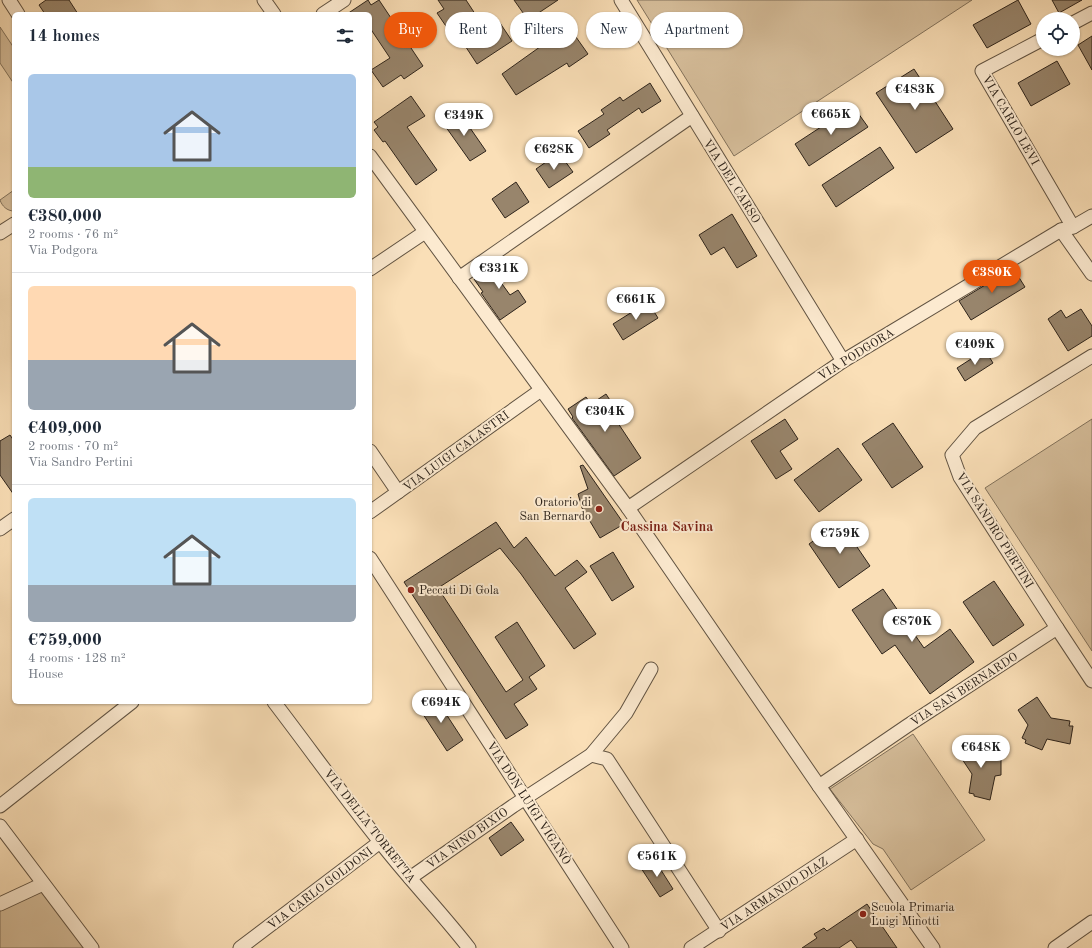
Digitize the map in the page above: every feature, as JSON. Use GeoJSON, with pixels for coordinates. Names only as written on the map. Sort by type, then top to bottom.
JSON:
{"type":"FeatureCollection","features":[{"type":"Feature","properties":{"kind":"street"},"geometry":{"type":"LineString","coordinates":[[9,0],[17,12]]}},
{"type":"Feature","properties":{"kind":"street"},"geometry":{"type":"LineString","coordinates":[[264,0],[273,12]]}},
{"type":"Feature","properties":{"kind":"street"},"geometry":{"type":"LineString","coordinates":[[326,12],[344,0]]}},
{"type":"Feature","properties":{"kind":"street","name":"VIA DEL CARSO"},"geometry":{"type":"LineString","coordinates":[[621,0],[843,361]]}},
{"type":"Feature","properties":{"kind":"street"},"geometry":{"type":"LineString","coordinates":[[1080,19],[1092,13]]}},
{"type":"Feature","properties":{"kind":"street","name":"VIA CARLO LEVI"},"geometry":{"type":"LineString","coordinates":[[1036,43],[982,71],[1067,228]]}},
{"type":"Feature","properties":{"kind":"street"},"geometry":{"type":"LineString","coordinates":[[459,278],[692,116]]}},
{"type":"Feature","properties":{"kind":"street"},"geometry":{"type":"LineString","coordinates":[[372,159],[628,508],[819,786],[933,948]]}},
{"type":"Feature","properties":{"kind":"street","name":"VIA PODGORA"},"geometry":{"type":"LineString","coordinates":[[628,508],[843,361],[1067,228],[1092,216]]}},
{"type":"Feature","properties":{"kind":"street"},"geometry":{"type":"LineString","coordinates":[[0,232],[12,225]]}},
{"type":"Feature","properties":{"kind":"street"},"geometry":{"type":"LineString","coordinates":[[1067,228],[1092,274]]}},
{"type":"Feature","properties":{"kind":"street"},"geometry":{"type":"LineString","coordinates":[[372,268],[425,232]]}},
{"type":"Feature","properties":{"kind":"street","name":"VIA SANDRO PERTINI"},"geometry":{"type":"LineString","coordinates":[[1057,628],[960,477],[952,455],[975,428],[1092,356]]}},
{"type":"Feature","properties":{"kind":"street","name":"VIA LUIGI CALASTRI"},"geometry":{"type":"LineString","coordinates":[[372,511],[541,390]]}},
{"type":"Feature","properties":{"kind":"street"},"geometry":{"type":"LineString","coordinates":[[372,454],[398,492]]}},
{"type":"Feature","properties":{"kind":"street"},"geometry":{"type":"LineString","coordinates":[[0,529],[12,520]]}},
{"type":"Feature","properties":{"kind":"street","name":"VIA DON LUIGI VIGANÒ"},"geometry":{"type":"LineString","coordinates":[[372,561],[622,948]]}},
{"type":"Feature","properties":{"kind":"street"},"geometry":{"type":"LineString","coordinates":[[1057,628],[1092,681]]}},
{"type":"Feature","properties":{"kind":"street","name":"VIA SAN BERNARDO"},"geometry":{"type":"LineString","coordinates":[[819,786],[907,726],[1057,628]]}},
{"type":"Feature","properties":{"kind":"street","name":"VIA NINO BIXIO"},"geometry":{"type":"LineString","coordinates":[[410,878],[591,755],[626,713],[651,670]]}},
{"type":"Feature","properties":{"kind":"street"},"geometry":{"type":"LineString","coordinates":[[0,806],[129,704]]}},
{"type":"Feature","properties":{"kind":"street","name":"VIA DELLA TORRETTA"},"geometry":{"type":"LineString","coordinates":[[276,704],[380,842],[410,878],[424,892],[469,948]]}},
{"type":"Feature","properties":{"kind":"street"},"geometry":{"type":"LineString","coordinates":[[591,755],[607,759],[719,931]]}},
{"type":"Feature","properties":{"kind":"street"},"geometry":{"type":"LineString","coordinates":[[0,826],[92,948]]}},
{"type":"Feature","properties":{"kind":"street","name":"VIA ARMANDO DIAZ"},"geometry":{"type":"LineString","coordinates":[[691,948],[857,839]]}},
{"type":"Feature","properties":{"kind":"street","name":"VIA CARLO GOLDONI"},"geometry":{"type":"LineString","coordinates":[[240,948],[380,842]]}},
{"type":"Feature","properties":{"kind":"street"},"geometry":{"type":"LineString","coordinates":[[0,904],[43,884]]}},
{"type":"Feature","properties":{"kind":"street"},"geometry":{"type":"LineString","coordinates":[[1055,948],[1092,922]]}},
{"type":"Feature","properties":{"kind":"shaded area"},"geometry":{"type":"Polygon","coordinates":[[[637,0],[972,0],[734,156],[667,48],[743,48],[743,12],[650,12],[650,21],[637,0]]]}},
{"type":"Feature","properties":{"kind":"shaded area"},"geometry":{"type":"Polygon","coordinates":[[[0,27],[12,45],[12,81],[0,63],[0,27]]]}},
{"type":"Feature","properties":{"kind":"shaded area"},"geometry":{"type":"Polygon","coordinates":[[[12,191],[12,211],[5,208],[0,200],[12,191]]]}},
{"type":"Feature","properties":{"kind":"shaded area"},"geometry":{"type":"Polygon","coordinates":[[[1092,419],[1092,651],[985,488],[1092,419]]]}},
{"type":"Feature","properties":{"kind":"shaded area"},"geometry":{"type":"Polygon","coordinates":[[[913,734],[985,840],[911,890],[883,849],[873,844],[830,789],[913,734]]]}},
{"type":"Feature","properties":{"kind":"shaded area"},"geometry":{"type":"Polygon","coordinates":[[[42,890],[87,948],[0,948],[0,910],[42,890]]]}},
{"type":"Feature","properties":{"kind":"building"},"geometry":{"type":"Polygon","coordinates":[[[46,0],[69,0],[77,12],[44,12],[39,5],[46,0]]]}},
{"type":"Feature","properties":{"kind":"building"},"geometry":{"type":"Polygon","coordinates":[[[368,0],[371,5],[379,0],[387,12],[384,12],[384,48],[411,48],[423,66],[404,79],[401,75],[383,87],[372,69],[390,58],[372,31],[372,12],[350,12],[368,0]]]}},
{"type":"Feature","properties":{"kind":"building"},"geometry":{"type":"Polygon","coordinates":[[[438,0],[466,0],[474,12],[445,12],[445,25],[437,13],[444,9],[438,0]]]}},
{"type":"Feature","properties":{"kind":"building"},"geometry":{"type":"Polygon","coordinates":[[[514,0],[558,0],[540,12],[522,12],[514,0]]]}},
{"type":"Feature","properties":{"kind":"building"},"geometry":{"type":"Polygon","coordinates":[[[1018,0],[1031,24],[987,48],[973,25],[1018,0]]]}},
{"type":"Feature","properties":{"kind":"building"},"geometry":{"type":"Polygon","coordinates":[[[1052,0],[1082,0],[1061,12],[1058,12],[1052,0]]]}},
{"type":"Feature","properties":{"kind":"building"},"geometry":{"type":"Polygon","coordinates":[[[502,26],[510,38],[510,42],[502,48],[502,26]]]}},
{"type":"Feature","properties":{"kind":"building"},"geometry":{"type":"Polygon","coordinates":[[[1092,36],[1092,70],[1080,49],[1080,44],[1092,36]]]}},
{"type":"Feature","properties":{"kind":"building"},"geometry":{"type":"Polygon","coordinates":[[[578,40],[588,54],[569,67],[567,63],[516,95],[502,74],[538,48],[578,48],[578,40]]]}},
{"type":"Feature","properties":{"kind":"building"},"geometry":{"type":"Polygon","coordinates":[[[466,48],[501,48],[477,64],[466,48]]]}},
{"type":"Feature","properties":{"kind":"building"},"geometry":{"type":"Polygon","coordinates":[[[1057,61],[1070,84],[1031,106],[1018,83],[1057,61]]]}},
{"type":"Feature","properties":{"kind":"building"},"geometry":{"type":"Polygon","coordinates":[[[914,69],[953,129],[916,153],[876,93],[914,69]]]}},
{"type":"Feature","properties":{"kind":"building"},"geometry":{"type":"Polygon","coordinates":[[[650,83],[661,101],[642,113],[639,108],[607,130],[610,134],[589,148],[578,131],[604,114],[601,110],[620,97],[623,101],[650,83]]]}},
{"type":"Feature","properties":{"kind":"building"},"geometry":{"type":"Polygon","coordinates":[[[411,96],[425,116],[407,127],[437,170],[416,185],[385,141],[383,142],[374,130],[378,127],[374,122],[411,96]]]}},
{"type":"Feature","properties":{"kind":"building"},"geometry":{"type":"Polygon","coordinates":[[[853,106],[868,127],[809,166],[795,144],[853,106]]]}},
{"type":"Feature","properties":{"kind":"building"},"geometry":{"type":"Polygon","coordinates":[[[459,112],[486,151],[470,161],[443,123],[459,112]]]}},
{"type":"Feature","properties":{"kind":"building"},"geometry":{"type":"Polygon","coordinates":[[[880,147],[894,168],[836,207],[822,185],[880,147]]]}},
{"type":"Feature","properties":{"kind":"building"},"geometry":{"type":"Polygon","coordinates":[[[559,153],[573,172],[549,188],[536,169],[559,153]]]}},
{"type":"Feature","properties":{"kind":"building"},"geometry":{"type":"Polygon","coordinates":[[[516,182],[529,202],[505,218],[492,199],[516,182]]]}},
{"type":"Feature","properties":{"kind":"building"},"geometry":{"type":"Polygon","coordinates":[[[732,214],[757,256],[737,268],[724,247],[711,255],[699,235],[732,214]]]}},
{"type":"Feature","properties":{"kind":"building"},"geometry":{"type":"Polygon","coordinates":[[[504,257],[511,267],[497,277],[510,295],[518,290],[526,302],[500,320],[481,293],[483,292],[474,279],[504,257]]]}},
{"type":"Feature","properties":{"kind":"building"},"geometry":{"type":"Polygon","coordinates":[[[1013,268],[1025,287],[971,320],[959,301],[1013,268]]]}},
{"type":"Feature","properties":{"kind":"building"},"geometry":{"type":"Polygon","coordinates":[[[648,302],[658,318],[623,340],[613,324],[648,302]]]}},
{"type":"Feature","properties":{"kind":"building"},"geometry":{"type":"Polygon","coordinates":[[[1081,309],[1092,326],[1092,336],[1068,351],[1048,319],[1061,310],[1066,318],[1081,309]]]}},
{"type":"Feature","properties":{"kind":"building"},"geometry":{"type":"Polygon","coordinates":[[[985,350],[993,363],[965,381],[957,368],[985,350]]]}},
{"type":"Feature","properties":{"kind":"building"},"geometry":{"type":"Polygon","coordinates":[[[606,394],[619,414],[614,417],[641,458],[614,476],[572,418],[573,417],[568,409],[586,397],[591,404],[606,394]]]}},
{"type":"Feature","properties":{"kind":"building"},"geometry":{"type":"Polygon","coordinates":[[[785,419],[798,439],[780,451],[792,469],[776,479],[751,441],[785,419]]]}},
{"type":"Feature","properties":{"kind":"building"},"geometry":{"type":"Polygon","coordinates":[[[893,423],[923,467],[892,488],[862,444],[893,423]]]}},
{"type":"Feature","properties":{"kind":"building"},"geometry":{"type":"Polygon","coordinates":[[[10,435],[12,438],[12,492],[0,475],[0,441],[10,435]]]}},
{"type":"Feature","properties":{"kind":"building"},"geometry":{"type":"Polygon","coordinates":[[[838,448],[862,480],[819,512],[794,480],[838,448]]]}},
{"type":"Feature","properties":{"kind":"building","name":"Oratorio di San Bernardo"},"geometry":{"type":"Polygon","coordinates":[[[583,465],[624,524],[600,538],[582,508],[578,494],[588,489],[580,466],[583,465]]]}},
{"type":"Feature","properties":{"kind":"building"},"geometry":{"type":"Polygon","coordinates":[[[496,522],[514,548],[526,537],[555,576],[577,560],[587,572],[565,588],[596,634],[574,649],[521,574],[500,548],[438,588],[506,692],[523,680],[495,637],[517,622],[545,666],[529,677],[537,689],[514,704],[528,725],[506,739],[404,582],[496,522]]]}},
{"type":"Feature","properties":{"kind":"building"},"geometry":{"type":"Polygon","coordinates":[[[840,522],[870,566],[839,588],[809,544],[840,522]]]}},
{"type":"Feature","properties":{"kind":"building"},"geometry":{"type":"Polygon","coordinates":[[[613,552],[634,587],[612,601],[590,566],[613,552]]]}},
{"type":"Feature","properties":{"kind":"building"},"geometry":{"type":"Polygon","coordinates":[[[994,581],[1024,625],[993,646],[963,602],[994,581]]]}},
{"type":"Feature","properties":{"kind":"building"},"geometry":{"type":"Polygon","coordinates":[[[883,589],[924,648],[950,629],[974,662],[930,694],[895,645],[882,654],[852,610],[883,589]]]}},
{"type":"Feature","properties":{"kind":"building"},"geometry":{"type":"Polygon","coordinates":[[[435,697],[463,740],[447,751],[419,708],[435,697]]]}},
{"type":"Feature","properties":{"kind":"building"},"geometry":{"type":"Polygon","coordinates":[[[1037,697],[1051,718],[1070,721],[1069,726],[1073,726],[1070,744],[1047,739],[1042,750],[1025,743],[1026,740],[1022,738],[1028,725],[1018,710],[1037,697]]]}},
{"type":"Feature","properties":{"kind":"building"},"geometry":{"type":"Polygon","coordinates":[[[976,739],[987,754],[1001,752],[1001,775],[995,776],[990,800],[974,796],[974,794],[969,793],[972,774],[958,753],[976,739]]]}},
{"type":"Feature","properties":{"kind":"building"},"geometry":{"type":"Polygon","coordinates":[[[511,822],[524,840],[501,856],[489,838],[511,822]]]}},
{"type":"Feature","properties":{"kind":"building"},"geometry":{"type":"Polygon","coordinates":[[[654,859],[673,889],[660,897],[641,868],[654,859]]]}},
{"type":"Feature","properties":{"kind":"building"},"geometry":{"type":"Polygon","coordinates":[[[867,904],[897,948],[857,948],[851,940],[839,948],[802,948],[817,938],[814,934],[824,928],[827,931],[867,904]]]}},
{"type":"Feature","properties":{"kind":"place","name":"Oratorio di San Bernardo"},"geometry":{"type":"Point","coordinates":[599,509]}},
{"type":"Feature","properties":{"kind":"place","name":"Peccati Di Gola"},"geometry":{"type":"Point","coordinates":[411,590]}},
{"type":"Feature","properties":{"kind":"place","name":"Scuola Primaria Luigi Minotti"},"geometry":{"type":"Point","coordinates":[863,914]}},
{"type":"Feature","properties":{"kind":"district","name":"Cassina Savina"},"geometry":{"type":"Point","coordinates":[667,526]}}]}
